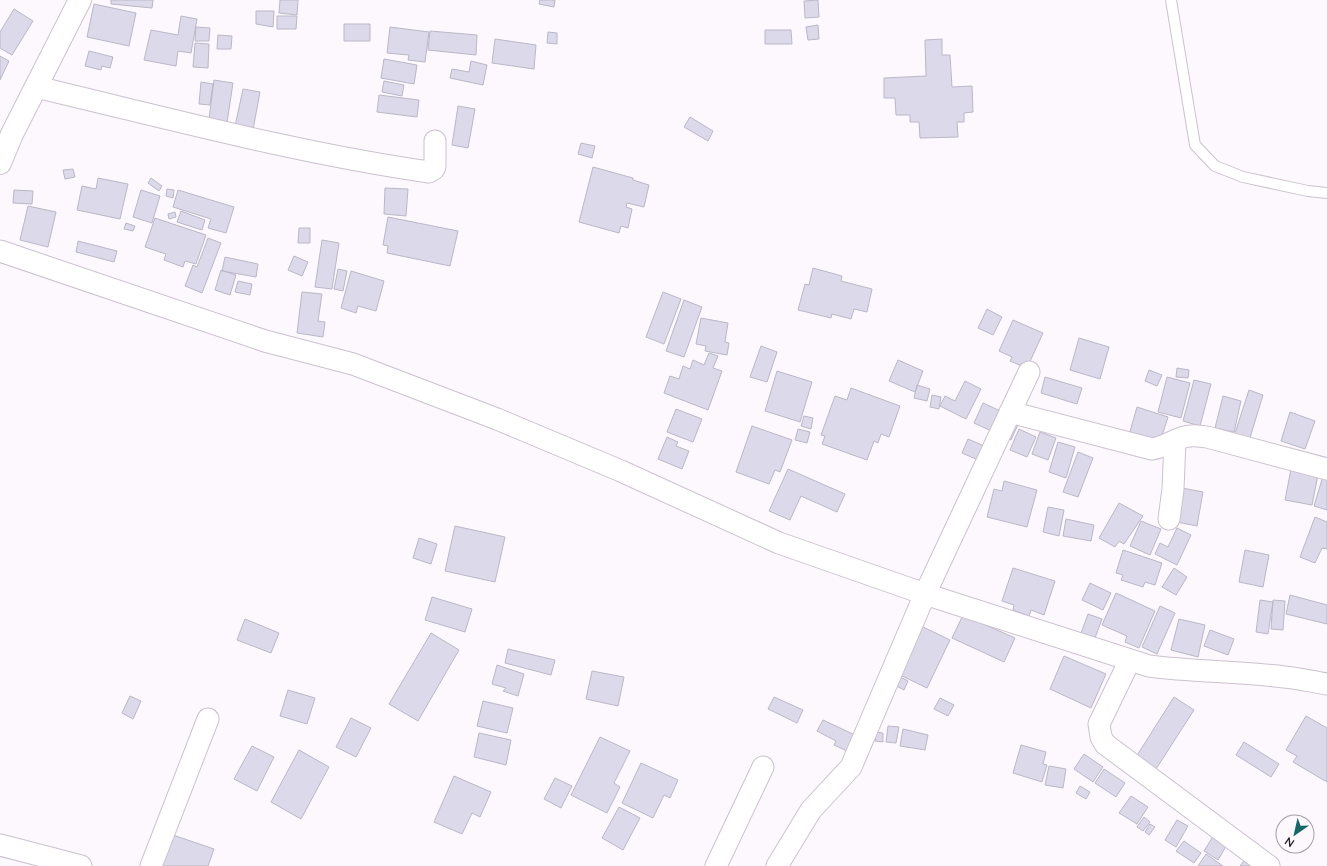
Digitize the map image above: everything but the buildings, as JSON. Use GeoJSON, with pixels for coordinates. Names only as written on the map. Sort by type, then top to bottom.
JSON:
{"type":"FeatureCollection","features":[{"type":"Feature","properties":{"kind":"street"},"geometry":{"type":"LineString","coordinates":[[0,163],[12,134],[80,0]]}},
{"type":"Feature","properties":{"kind":"street"},"geometry":{"type":"LineString","coordinates":[[36,87],[281,145],[392,167],[429,172],[434,169],[435,166],[434,142]]}},
{"type":"Feature","properties":{"kind":"street"},"geometry":{"type":"LineString","coordinates":[[0,251],[265,341],[352,364],[519,428],[621,470],[779,543],[925,594],[1149,666],[1184,671],[1210,670],[1285,677],[1327,684]]}},
{"type":"Feature","properties":{"kind":"street"},"geometry":{"type":"LineString","coordinates":[[777,866],[811,810],[851,767],[925,594],[1028,372]]}},
{"type":"Feature","properties":{"kind":"street"},"geometry":{"type":"LineString","coordinates":[[1010,412],[1152,449],[1164,447],[1192,435],[1207,437],[1327,469]]}},
{"type":"Feature","properties":{"kind":"street"},"geometry":{"type":"LineString","coordinates":[[1169,519],[1173,489],[1176,441]]}},
{"type":"Feature","properties":{"kind":"street"},"geometry":{"type":"LineString","coordinates":[[1130,660],[1099,724],[1100,737],[1105,744],[1269,866]]}},
{"type":"Feature","properties":{"kind":"street"},"geometry":{"type":"LineString","coordinates":[[151,866],[208,719]]}},
{"type":"Feature","properties":{"kind":"street"},"geometry":{"type":"LineString","coordinates":[[716,866],[762,767]]}},
{"type":"Feature","properties":{"kind":"street"},"geometry":{"type":"LineString","coordinates":[[0,845],[81,866]]}},
{"type":"Feature","properties":{"kind":"lane"},"geometry":{"type":"LineString","coordinates":[[1171,0],[1195,145],[1216,166],[1243,177],[1308,191],[1327,192]]}}]}
